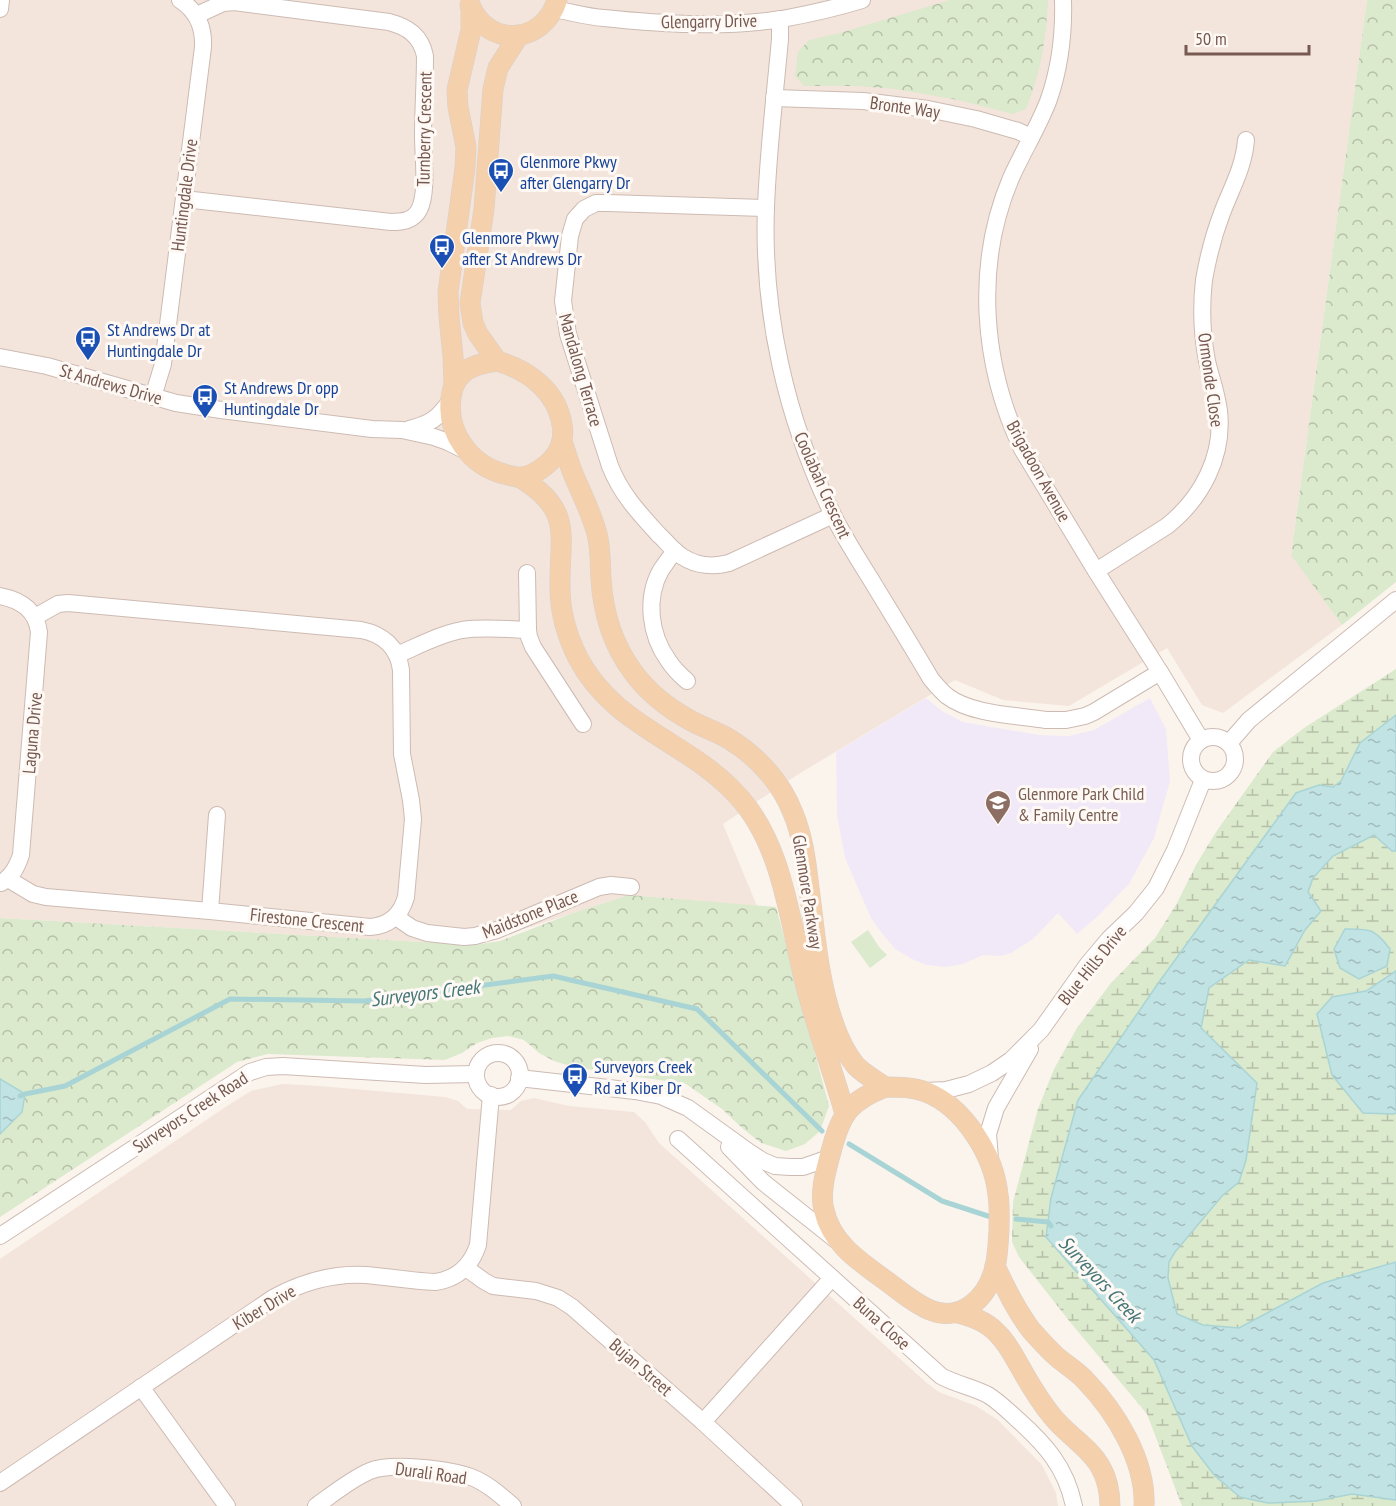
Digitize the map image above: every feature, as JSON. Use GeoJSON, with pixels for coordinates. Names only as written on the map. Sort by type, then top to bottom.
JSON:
{"type":"FeatureCollection","features":[{"type":"Feature","properties":{"kind":"main road"},"geometry":{"type":"LineString","coordinates":[[470,4],[474,14],[484,25],[494,32],[506,35],[530,33],[548,19],[556,5]]}},
{"type":"Feature","properties":{"kind":"main road"},"geometry":{"type":"LineString","coordinates":[[452,392],[464,372],[485,363],[497,361],[530,375],[558,406],[563,431],[562,441],[556,455],[545,467],[521,478],[495,471],[476,460],[468,452],[452,425],[451,416],[453,356],[448,292],[465,168],[466,147],[457,90],[471,30],[470,4]]}},
{"type":"Feature","properties":{"kind":"main road"},"geometry":{"type":"LineString","coordinates":[[497,361],[478,334],[473,323],[470,303],[484,209],[493,89],[498,68],[519,35]]}},
{"type":"Feature","properties":{"kind":"main road","name":"Glenmore Parkway"},"geometry":{"type":"LineString","coordinates":[[562,441],[598,535],[605,610],[624,659],[648,689],[668,705],[689,720],[727,738],[756,760],[770,774],[788,800],[804,848],[822,982],[831,1016],[840,1041],[851,1060],[863,1072],[885,1086]]}},
{"type":"Feature","properties":{"kind":"main road","name":"Glenmore Parkway"},"geometry":{"type":"LineString","coordinates":[[521,478],[544,495],[558,516],[562,538],[561,605],[572,645],[589,676],[610,702],[726,784],[751,812],[769,842],[783,888],[808,996],[845,1114]]}},
{"type":"Feature","properties":{"kind":"main road"},"geometry":{"type":"LineString","coordinates":[[958,1313],[970,1307],[981,1297],[990,1283],[995,1266],[999,1215],[998,1192],[991,1165],[980,1141],[964,1118],[946,1103],[926,1091],[885,1086],[856,1101],[845,1114],[836,1134],[824,1185],[823,1208],[828,1225],[841,1245],[852,1256],[919,1305],[946,1314],[958,1313],[972,1316],[1000,1335],[1036,1395],[1068,1434],[1100,1465],[1108,1484],[1110,1506]]}},
{"type":"Feature","properties":{"kind":"main road"},"geometry":{"type":"LineString","coordinates":[[995,1266],[1013,1302],[1032,1331],[1055,1356],[1084,1379],[1106,1404],[1129,1442],[1141,1474],[1144,1506]]}},
{"type":"Feature","properties":{"kind":"street"},"geometry":{"type":"LineString","coordinates":[[0,9],[1,0]]}},
{"type":"Feature","properties":{"kind":"street"},"geometry":{"type":"LineString","coordinates":[[180,0],[196,15]]}},
{"type":"Feature","properties":{"kind":"street","name":"Glengarry Drive"},"geometry":{"type":"LineString","coordinates":[[556,5],[601,18],[680,24],[721,24],[780,19],[862,0]]}},
{"type":"Feature","properties":{"kind":"street","name":"Brigadoon Avenue"},"geometry":{"type":"LineString","coordinates":[[1063,0],[1062,49],[1056,77],[1049,100],[1011,177],[994,236],[987,287],[987,321],[991,356],[1000,393],[1018,439],[1096,571],[1201,740]]}},
{"type":"Feature","properties":{"kind":"street","name":"Turnberry Crescent"},"geometry":{"type":"LineString","coordinates":[[184,199],[399,222],[408,220],[417,214],[423,201],[424,187],[425,56],[422,44],[413,33],[389,22],[234,2],[222,3],[196,15]]}},
{"type":"Feature","properties":{"kind":"street","name":"Huntingdale Drive"},"geometry":{"type":"LineString","coordinates":[[153,397],[163,364],[202,47],[202,28],[196,15]]}},
{"type":"Feature","properties":{"kind":"street","name":"Coolabah Crescent"},"geometry":{"type":"LineString","coordinates":[[780,19],[766,208],[767,274],[773,322],[787,394],[801,439],[833,515],[932,679],[946,695],[954,700],[982,710],[1046,720],[1066,720],[1095,712],[1160,672]]}},
{"type":"Feature","properties":{"kind":"street","name":"Bronte Way"},"geometry":{"type":"LineString","coordinates":[[774,98],[863,101],[928,108],[976,119],[1031,137]]}},
{"type":"Feature","properties":{"kind":"street","name":"Ormonde Close"},"geometry":{"type":"LineString","coordinates":[[1096,571],[1176,519],[1200,490],[1212,466],[1220,424],[1217,397],[1205,347],[1203,296],[1207,263],[1216,230],[1243,162],[1246,140]]}},
{"type":"Feature","properties":{"kind":"street","name":"Mandalong Terrace"},"geometry":{"type":"LineString","coordinates":[[766,208],[601,203],[584,209],[572,226],[563,291],[568,334],[610,466],[624,495],[683,557],[710,566],[723,565],[833,515]]}},
{"type":"Feature","properties":{"kind":"street","name":"St Andrews Drive"},"geometry":{"type":"LineString","coordinates":[[0,357],[47,366],[190,406],[372,429],[402,430],[434,437],[468,452]]}},
{"type":"Feature","properties":{"kind":"street","name":"St Andrews Drive"},"geometry":{"type":"LineString","coordinates":[[402,430],[419,427],[437,417],[452,392]]}},
{"type":"Feature","properties":{"kind":"street"},"geometry":{"type":"LineString","coordinates":[[675,551],[657,580],[652,614],[654,630],[662,651],[687,681]]}},
{"type":"Feature","properties":{"kind":"street"},"geometry":{"type":"LineString","coordinates":[[527,573],[528,630],[533,647],[583,724]]}},
{"type":"Feature","properties":{"kind":"street"},"geometry":{"type":"LineString","coordinates":[[0,596],[11,598],[25,605],[35,617],[58,604],[68,603],[361,630],[381,636],[400,662],[402,754],[413,819],[406,897],[396,917]]}},
{"type":"Feature","properties":{"kind":"street"},"geometry":{"type":"LineString","coordinates":[[1229,744],[1249,720],[1396,600]]}},
{"type":"Feature","properties":{"kind":"street","name":"Laguna Drive"},"geometry":{"type":"LineString","coordinates":[[4,881],[16,869],[23,842],[39,641],[38,624],[35,617]]}},
{"type":"Feature","properties":{"kind":"street"},"geometry":{"type":"LineString","coordinates":[[397,655],[460,631],[528,630]]}},
{"type":"Feature","properties":{"kind":"street"},"geometry":{"type":"LineString","coordinates":[[1216,737],[1223,739],[1233,749],[1235,756],[1233,770],[1217,782],[1203,780],[1194,772],[1191,761],[1193,749],[1201,740],[1216,737]]}},
{"type":"Feature","properties":{"kind":"street","name":"Blue Hills Drive"},"geometry":{"type":"LineString","coordinates":[[926,1091],[946,1090],[969,1084],[992,1073],[1011,1060],[1041,1030],[1088,964],[1156,888],[1175,850],[1203,780]]}},
{"type":"Feature","properties":{"kind":"street"},"geometry":{"type":"LineString","coordinates":[[210,911],[217,815]]}},
{"type":"Feature","properties":{"kind":"street","name":"Firestone Crescent"},"geometry":{"type":"LineString","coordinates":[[4,881],[33,894],[46,897],[370,927],[385,924],[396,917]]}},
{"type":"Feature","properties":{"kind":"street","name":"Maidstone Place"},"geometry":{"type":"LineString","coordinates":[[396,917],[412,928],[427,933],[475,936],[497,930],[599,886],[631,887]]}},
{"type":"Feature","properties":{"kind":"street"},"geometry":{"type":"LineString","coordinates":[[991,1165],[988,1134],[996,1108],[1041,1030]]}},
{"type":"Feature","properties":{"kind":"street"},"geometry":{"type":"LineString","coordinates":[[500,1053],[512,1058],[517,1064],[519,1078],[518,1084],[509,1093],[503,1096],[491,1095],[480,1087],[476,1074],[477,1067],[486,1056],[500,1053]]}},
{"type":"Feature","properties":{"kind":"street","name":"Surveyors Creek Road"},"geometry":{"type":"LineString","coordinates":[[0,1236],[250,1072],[266,1067],[283,1066],[425,1075],[476,1074]]}},
{"type":"Feature","properties":{"kind":"street"},"geometry":{"type":"LineString","coordinates":[[519,1078],[650,1093],[674,1101],[700,1116],[763,1161],[776,1166],[803,1167],[829,1158]]}},
{"type":"Feature","properties":{"kind":"street"},"geometry":{"type":"LineString","coordinates":[[466,1268],[474,1257],[478,1245],[491,1095]]}},
{"type":"Feature","properties":{"kind":"street"},"geometry":{"type":"LineString","coordinates":[[700,1116],[763,1182],[841,1245]]}},
{"type":"Feature","properties":{"kind":"street","name":"Buna Close"},"geometry":{"type":"LineString","coordinates":[[678,1140],[940,1376],[990,1397],[1036,1436],[1048,1449],[1059,1467],[1071,1492],[1074,1506]]}},
{"type":"Feature","properties":{"kind":"street","name":"Kiber Drive"},"geometry":{"type":"LineString","coordinates":[[0,1483],[273,1298],[307,1282],[327,1277],[353,1275],[435,1281],[453,1277],[466,1268]]}},
{"type":"Feature","properties":{"kind":"street","name":"Bujan Street"},"geometry":{"type":"LineString","coordinates":[[466,1268],[493,1286],[536,1291],[558,1298],[572,1306],[794,1506]]}},
{"type":"Feature","properties":{"kind":"street"},"geometry":{"type":"LineString","coordinates":[[703,1422],[832,1278]]}},
{"type":"Feature","properties":{"kind":"street"},"geometry":{"type":"LineString","coordinates":[[141,1387],[227,1506]]}},
{"type":"Feature","properties":{"kind":"street","name":"Durali Road"},"geometry":{"type":"LineString","coordinates":[[316,1506],[370,1471],[381,1467],[395,1467],[448,1472],[471,1477],[493,1489],[513,1506]]}},
{"type":"Feature","properties":{"kind":"shaded area"},"geometry":{"type":"Polygon","coordinates":[[[0,0],[1367,0],[1291,554],[1342,625],[1223,713],[1202,705],[1167,648],[1069,706],[1003,700],[955,680],[797,775],[723,824],[757,906],[629,895],[475,945],[0,918],[0,0]]]}},
{"type":"Feature","properties":{"kind":"shaded area","name":"Glenmore Park Child & Family Centre"},"geometry":{"type":"Polygon","coordinates":[[[926,698],[942,711],[963,722],[1039,735],[1069,736],[1094,730],[1150,698],[1166,729],[1170,781],[1154,838],[1129,884],[1077,934],[1058,913],[1033,939],[1011,953],[1001,956],[983,955],[963,964],[946,967],[927,965],[895,949],[871,918],[845,858],[837,815],[836,752],[926,698]]]}},
{"type":"Feature","properties":{"kind":"shaded area"},"geometry":{"type":"Polygon","coordinates":[[[282,1084],[445,1097],[458,1101],[467,1109],[511,1110],[521,1101],[534,1098],[569,1106],[634,1112],[645,1122],[659,1143],[928,1384],[939,1392],[976,1406],[998,1420],[1042,1465],[1056,1493],[1058,1506],[0,1506],[0,1259],[230,1104],[251,1091],[282,1084]]]}},
{"type":"Feature","properties":{"kind":"green space"},"geometry":{"type":"Polygon","coordinates":[[[950,0],[1048,0],[1042,56],[1026,109],[1013,114],[958,100],[895,89],[804,86],[795,76],[798,52],[809,40],[950,0]]]}},
{"type":"Feature","properties":{"kind":"green space"},"geometry":{"type":"Polygon","coordinates":[[[1367,0],[1396,0],[1396,582],[1342,625],[1291,555],[1367,0]]]}},
{"type":"Feature","properties":{"kind":"green space"},"geometry":{"type":"Polygon","coordinates":[[[1396,669],[1396,1506],[1182,1506],[1147,1414],[1019,1257],[1012,1242],[1013,1202],[1038,1109],[1054,1069],[1077,1028],[1111,983],[1155,938],[1216,832],[1273,752],[1304,728],[1396,669]]]}},
{"type":"Feature","properties":{"kind":"green space"},"geometry":{"type":"Polygon","coordinates":[[[629,895],[776,907],[829,1106],[820,1131],[805,1144],[786,1151],[761,1143],[722,1109],[686,1084],[573,1067],[539,1053],[524,1040],[508,1036],[477,1043],[445,1060],[268,1054],[237,1062],[0,1217],[0,918],[475,945],[500,941],[573,913],[629,895]]]}},
{"type":"Feature","properties":{"kind":"green space"},"geometry":{"type":"Polygon","coordinates":[[[868,930],[887,955],[870,968],[851,942],[868,930]]]}},
{"type":"Feature","properties":{"kind":"water"},"geometry":{"type":"Polygon","coordinates":[[[1396,715],[1396,851],[1392,851],[1374,835],[1333,856],[1313,878],[1308,892],[1321,911],[1305,930],[1285,966],[1249,960],[1209,988],[1201,1028],[1257,1083],[1246,1160],[1239,1182],[1222,1196],[1169,1262],[1168,1278],[1177,1314],[1203,1325],[1239,1328],[1323,1283],[1396,1262],[1396,1500],[1352,1494],[1316,1501],[1268,1503],[1240,1497],[1215,1476],[1192,1446],[1154,1360],[1046,1237],[1051,1198],[1078,1100],[1157,985],[1296,793],[1319,785],[1333,787],[1341,781],[1360,743],[1396,715]]]}},
{"type":"Feature","properties":{"kind":"water"},"geometry":{"type":"Polygon","coordinates":[[[1345,929],[1371,931],[1380,937],[1390,949],[1387,966],[1359,979],[1340,968],[1334,949],[1345,929]]]}},
{"type":"Feature","properties":{"kind":"water"},"geometry":{"type":"Polygon","coordinates":[[[1396,971],[1396,1113],[1363,1113],[1332,1075],[1317,1014],[1332,997],[1366,991],[1396,971]]]}},
{"type":"Feature","properties":{"kind":"water"},"geometry":{"type":"Polygon","coordinates":[[[0,1079],[25,1094],[22,1112],[0,1134],[0,1079]]]}},
{"type":"Feature","properties":{"kind":"waterway","name":"Surveyors Creek"},"geometry":{"type":"LineString","coordinates":[[20,1096],[65,1086],[230,999],[364,1001],[553,976],[697,1009],[822,1131]]}},
{"type":"Feature","properties":{"kind":"waterway","name":"Surveyors Creek"},"geometry":{"type":"LineString","coordinates":[[849,1144],[942,1201],[991,1217]]}},
{"type":"Feature","properties":{"kind":"waterway","name":"Surveyors Creek"},"geometry":{"type":"LineString","coordinates":[[1016,1219],[1048,1222],[1051,1226]]}},
{"type":"Feature","properties":{"kind":"place","name":"Glenmore Pkwy after Glengarry Dr"},"geometry":{"type":"Point","coordinates":[501,194]}},
{"type":"Feature","properties":{"kind":"place","name":"Glenmore Pkwy after St Andrews Dr"},"geometry":{"type":"Point","coordinates":[442,270]}},
{"type":"Feature","properties":{"kind":"place","name":"St Andrews Dr at Huntingdale Dr"},"geometry":{"type":"Point","coordinates":[88,362]}},
{"type":"Feature","properties":{"kind":"place","name":"St Andrews Dr opp Huntingdale Dr"},"geometry":{"type":"Point","coordinates":[205,420]}},
{"type":"Feature","properties":{"kind":"place","name":"Glenmore Park Child & Family Centre"},"geometry":{"type":"Point","coordinates":[998,826]}},
{"type":"Feature","properties":{"kind":"place","name":"Surveyors Creek Rd at Kiber Dr"},"geometry":{"type":"Point","coordinates":[575,1099]}}]}
